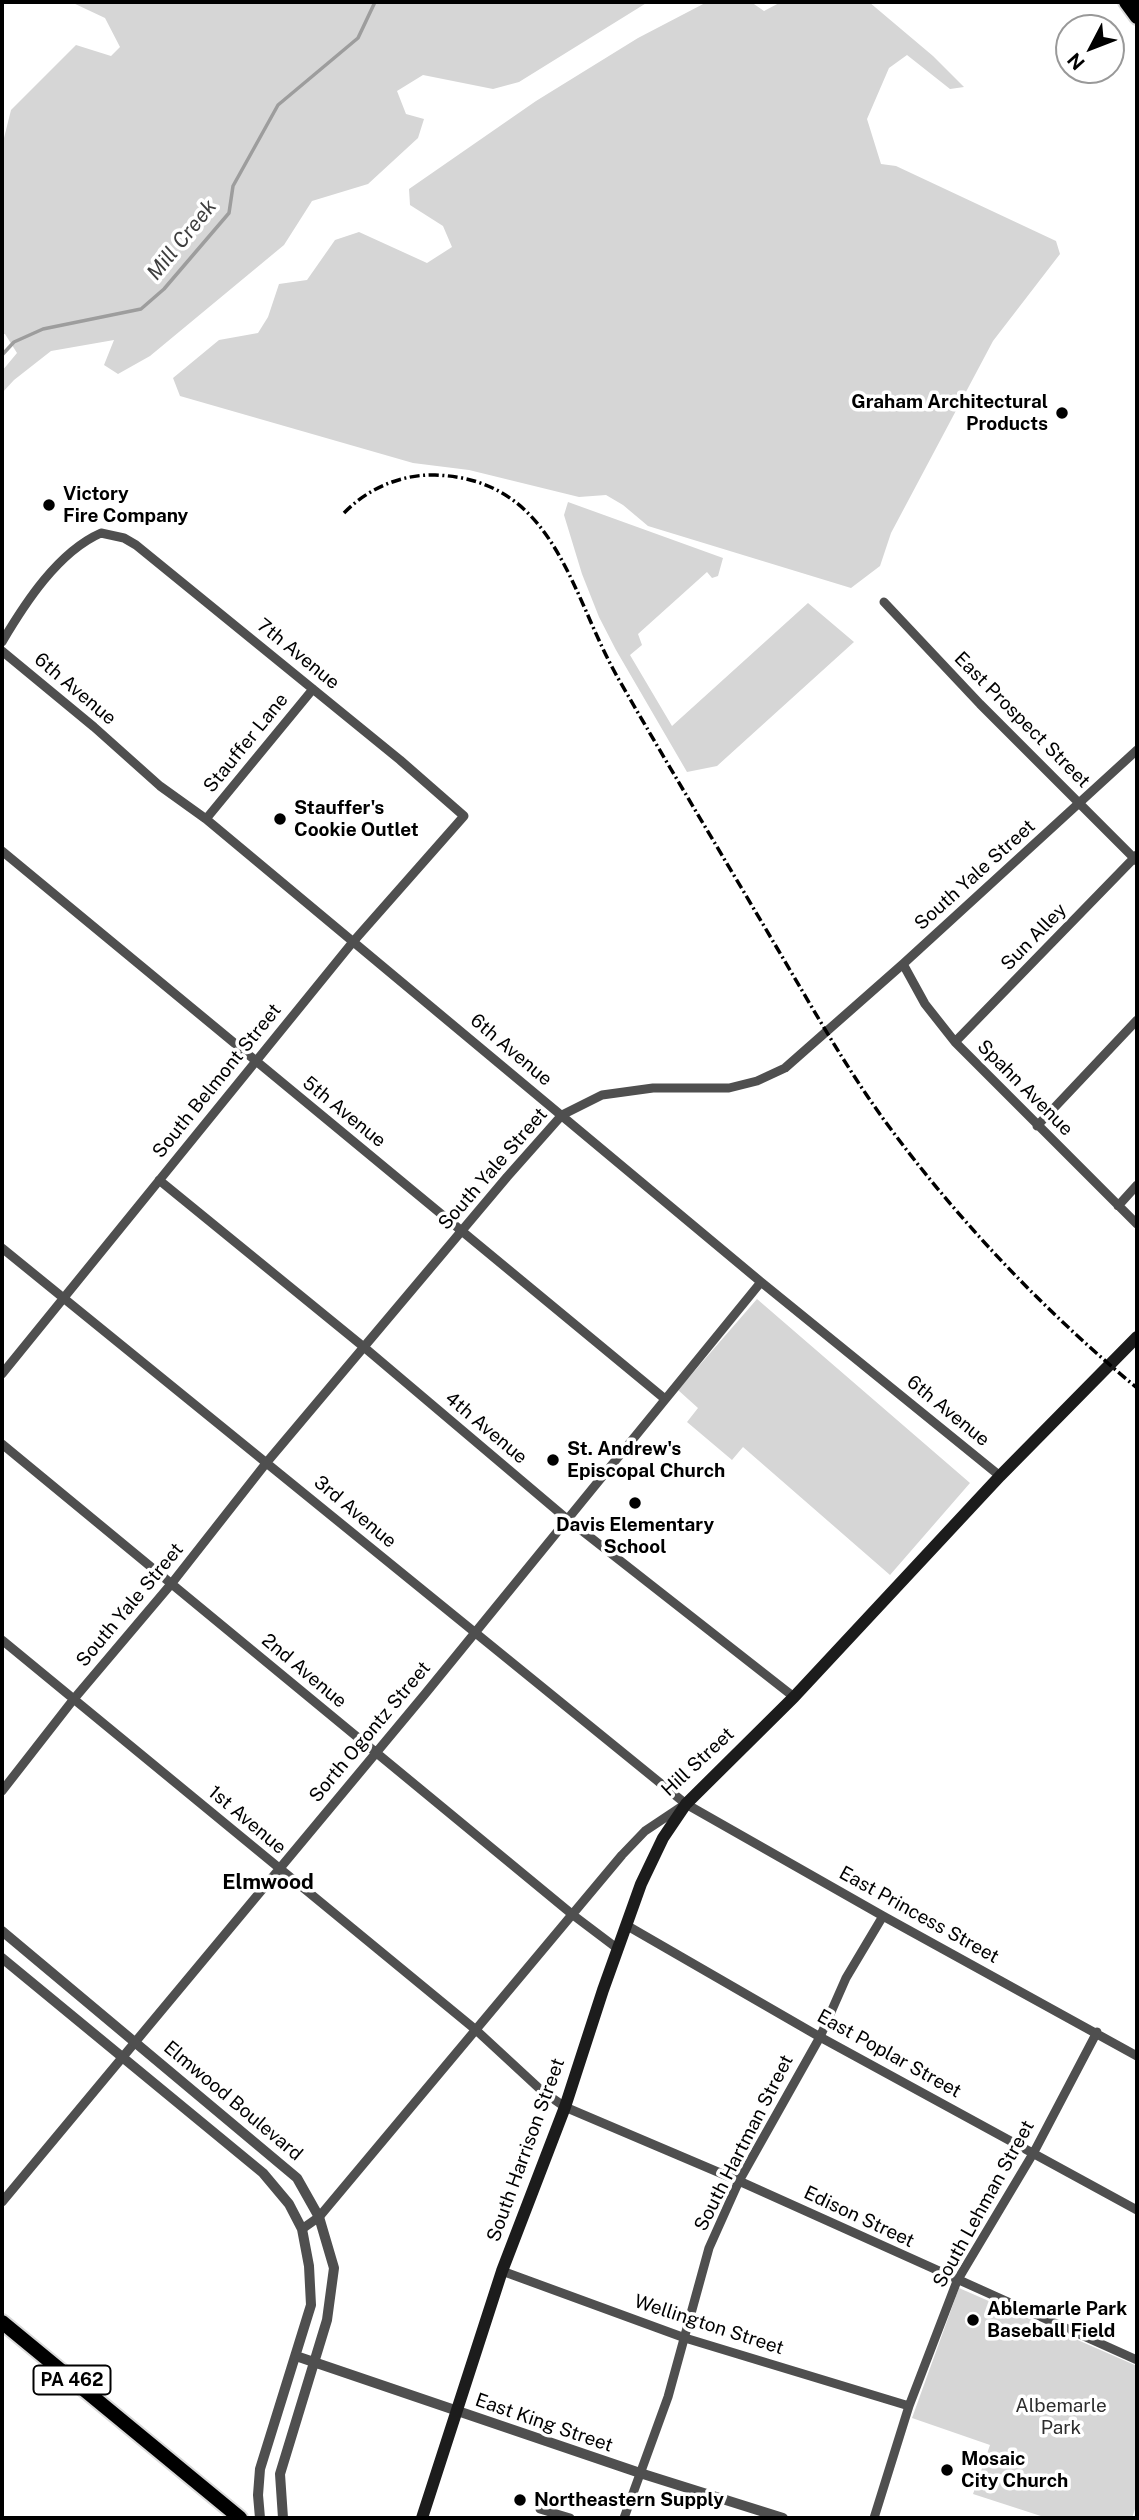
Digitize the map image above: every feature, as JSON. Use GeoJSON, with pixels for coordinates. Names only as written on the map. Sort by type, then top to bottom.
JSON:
{"type":"FeatureCollection","features":[{"type":"Feature","properties":{"kind":"main road"},"geometry":{"type":"LineString","coordinates":[[1126,2],[1137,17]]}},
{"type":"Feature","properties":{"kind":"main road","name":"Hill Street"},"geometry":{"type":"LineString","coordinates":[[686,1804],[794,1698],[1000,1476],[1137,1337]]}},
{"type":"Feature","properties":{"kind":"main road","name":"South Harrison Street"},"geometry":{"type":"LineString","coordinates":[[422,2518],[502,2271],[565,2108],[626,1925],[648,1869],[663,1839],[686,1804]]}},
{"type":"Feature","properties":{"kind":"main road","name":"PA 462"},"geometry":{"type":"LineString","coordinates":[[2,2322],[237,2517]]}},
{"type":"Feature","properties":{"kind":"street","name":"7th Avenue"},"geometry":{"type":"LineString","coordinates":[[2,642],[23,606],[74,548],[101,533],[124,538],[313,689],[464,816]]}},
{"type":"Feature","properties":{"kind":"street","name":"East Prospect Street"},"geometry":{"type":"LineString","coordinates":[[884,602],[980,704],[1136,858]]}},
{"type":"Feature","properties":{"kind":"street","name":"6th Avenue"},"geometry":{"type":"LineString","coordinates":[[2,651],[160,786],[206,819],[761,1282],[1000,1476]]}},
{"type":"Feature","properties":{"kind":"street","name":"Stauffer Lane"},"geometry":{"type":"LineString","coordinates":[[206,819],[313,689]]}},
{"type":"Feature","properties":{"kind":"street","name":"South Yale Street"},"geometry":{"type":"LineString","coordinates":[[2,1791],[267,1462],[562,1115],[602,1095],[625,1090],[729,1088],[757,1081],[785,1068],[1137,750]]}},
{"type":"Feature","properties":{"kind":"street","name":"South Belmont Street"},"geometry":{"type":"LineString","coordinates":[[2,1374],[352,943],[464,816]]}},
{"type":"Feature","properties":{"kind":"street","name":"5th Avenue"},"geometry":{"type":"LineString","coordinates":[[2,851],[665,1399]]}},
{"type":"Feature","properties":{"kind":"street","name":"Sun Alley"},"geometry":{"type":"LineString","coordinates":[[955,1042],[1136,858]]}},
{"type":"Feature","properties":{"kind":"street","name":"Spahn Avenue"},"geometry":{"type":"LineString","coordinates":[[903,964],[925,1004],[955,1042],[1137,1224]]}},
{"type":"Feature","properties":{"kind":"street"},"geometry":{"type":"LineString","coordinates":[[1037,1126],[1137,1020]]}},
{"type":"Feature","properties":{"kind":"street","name":"4th Avenue"},"geometry":{"type":"LineString","coordinates":[[159,1180],[365,1348],[567,1519],[794,1698]]}},
{"type":"Feature","properties":{"kind":"street"},"geometry":{"type":"LineString","coordinates":[[1118,1206],[1137,1185]]}},
{"type":"Feature","properties":{"kind":"street","name":"3rd Avenue"},"geometry":{"type":"LineString","coordinates":[[2,1248],[686,1804]]}},
{"type":"Feature","properties":{"kind":"street","name":"Sorth Ogontz Street"},"geometry":{"type":"LineString","coordinates":[[2,2202],[474,1634],[761,1282]]}},
{"type":"Feature","properties":{"kind":"street","name":"2nd Avenue"},"geometry":{"type":"LineString","coordinates":[[2,1444],[573,1915],[618,1949]]}},
{"type":"Feature","properties":{"kind":"street","name":"1st Avenue"},"geometry":{"type":"LineString","coordinates":[[2,1640],[476,2030],[542,2091],[565,2108]]}},
{"type":"Feature","properties":{"kind":"street","name":"Hill Street"},"geometry":{"type":"LineString","coordinates":[[302,2228],[319,2217],[645,1831],[686,1804]]}},
{"type":"Feature","properties":{"kind":"street","name":"East Princess Street"},"geometry":{"type":"LineString","coordinates":[[686,1804],[1137,2056]]}},
{"type":"Feature","properties":{"kind":"street","name":"South Hartman Street"},"geometry":{"type":"LineString","coordinates":[[624,2518],[668,2397],[709,2248],[739,2181],[820,2037],[846,1978],[883,1916]]}},
{"type":"Feature","properties":{"kind":"street","name":"East Poplar Street"},"geometry":{"type":"LineString","coordinates":[[626,1925],[820,2037],[1137,2210]]}},
{"type":"Feature","properties":{"kind":"street","name":"Elmwood Boulevard"},"geometry":{"type":"LineString","coordinates":[[2,1931],[297,2178],[319,2217],[334,2268],[327,2320],[316,2362],[280,2474],[284,2518]]}},
{"type":"Feature","properties":{"kind":"street","name":"Elmwood Boulevard"},"geometry":{"type":"LineString","coordinates":[[2,1958],[263,2174],[289,2204],[302,2228],[309,2266],[311,2305],[260,2469],[260,2518]]}},
{"type":"Feature","properties":{"kind":"street","name":"South Lehman Street"},"geometry":{"type":"LineString","coordinates":[[874,2518],[909,2406],[957,2281],[1034,2152],[1097,2032]]}},
{"type":"Feature","properties":{"kind":"street","name":"Edison Street"},"geometry":{"type":"LineString","coordinates":[[565,2108],[739,2181],[1137,2361]]}},
{"type":"Feature","properties":{"kind":"street","name":"Wellington Street"},"geometry":{"type":"LineString","coordinates":[[502,2271],[685,2338],[909,2406]]}},
{"type":"Feature","properties":{"kind":"street","name":"East King Street"},"geometry":{"type":"LineString","coordinates":[[296,2356],[456,2412],[783,2518]]}},
{"type":"Feature","properties":{"kind":"street"},"geometry":{"type":"LineString","coordinates":[[540,2509],[570,2518]]}},
{"type":"Feature","properties":{"kind":"green space"},"geometry":{"type":"Polygon","coordinates":[[[71,2],[648,2],[519,82],[493,89],[423,75],[397,91],[406,114],[424,119],[418,138],[368,184],[312,201],[284,245],[150,356],[118,374],[104,365],[114,340],[51,351],[2,393],[2,371],[17,353],[5,334],[2,334],[2,146],[11,110],[76,45],[111,56],[120,47],[105,18],[71,2]]]}},
{"type":"Feature","properties":{"kind":"green space"},"geometry":{"type":"Polygon","coordinates":[[[707,2],[751,2],[764,11],[781,2],[869,2],[933,56],[964,87],[950,89],[907,55],[889,68],[867,119],[881,164],[896,166],[1056,241],[1060,254],[993,341],[891,533],[880,566],[851,588],[648,526],[606,495],[579,497],[469,470],[413,463],[180,396],[173,378],[219,340],[258,333],[268,317],[279,284],[307,280],[335,240],[359,232],[427,263],[452,247],[443,226],[410,205],[409,189],[536,101],[638,38],[707,2]]]}},
{"type":"Feature","properties":{"kind":"green space"},"geometry":{"type":"Polygon","coordinates":[[[568,502],[723,558],[718,576],[712,578],[707,572],[638,634],[642,645],[630,655],[672,726],[808,603],[854,642],[717,766],[687,772],[599,617],[582,574],[564,515],[568,502]]]}},
{"type":"Feature","properties":{"kind":"green space"},"geometry":{"type":"Polygon","coordinates":[[[757,1299],[970,1483],[890,1575],[743,1447],[732,1460],[687,1422],[698,1408],[678,1390],[757,1299]]]}},
{"type":"Feature","properties":{"kind":"green space","name":"Albemarle Park"},"geometry":{"type":"Polygon","coordinates":[[[959,2288],[1137,2366],[1137,2503],[1132,2518],[1047,2518],[973,2494],[990,2445],[912,2418],[959,2288]]]}},
{"type":"Feature","properties":{"kind":"waterway","name":"Mill Creek"},"geometry":{"type":"LineString","coordinates":[[2,355],[14,342],[43,329],[141,309],[164,289],[229,213],[233,186],[278,105],[358,38],[375,2]]}},
{"type":"Feature","properties":{"kind":"railway"},"geometry":{"type":"LineString","coordinates":[[344,513],[363,497],[385,485],[410,477],[435,475],[476,481],[508,497],[533,519],[554,546],[618,678],[819,1020],[880,1114],[923,1171],[1009,1269],[1071,1330],[1137,1388]]}},
{"type":"Feature","properties":{"kind":"place","name":"Graham Architectural Products"},"geometry":{"type":"Point","coordinates":[1062,413]}},
{"type":"Feature","properties":{"kind":"place","name":"Victory Fire Company"},"geometry":{"type":"Point","coordinates":[49,505]}},
{"type":"Feature","properties":{"kind":"place","name":"Stauffer's Cookie Outlet"},"geometry":{"type":"Point","coordinates":[280,819]}},
{"type":"Feature","properties":{"kind":"place","name":"St. Andrew's Episcopal Church"},"geometry":{"type":"Point","coordinates":[553,1460]}},
{"type":"Feature","properties":{"kind":"place","name":"Davis Elementary School"},"geometry":{"type":"Point","coordinates":[635,1503]}},
{"type":"Feature","properties":{"kind":"place","name":"Ablemarle Park Baseball Field"},"geometry":{"type":"Point","coordinates":[973,2320]}},
{"type":"Feature","properties":{"kind":"place","name":"Mosaic City Church"},"geometry":{"type":"Point","coordinates":[947,2470]}},
{"type":"Feature","properties":{"kind":"place","name":"Northeastern Supply"},"geometry":{"type":"Point","coordinates":[520,2500]}},
{"type":"Feature","properties":{"kind":"district","name":"Elmwood"},"geometry":{"type":"Point","coordinates":[268,1883]}}]}
